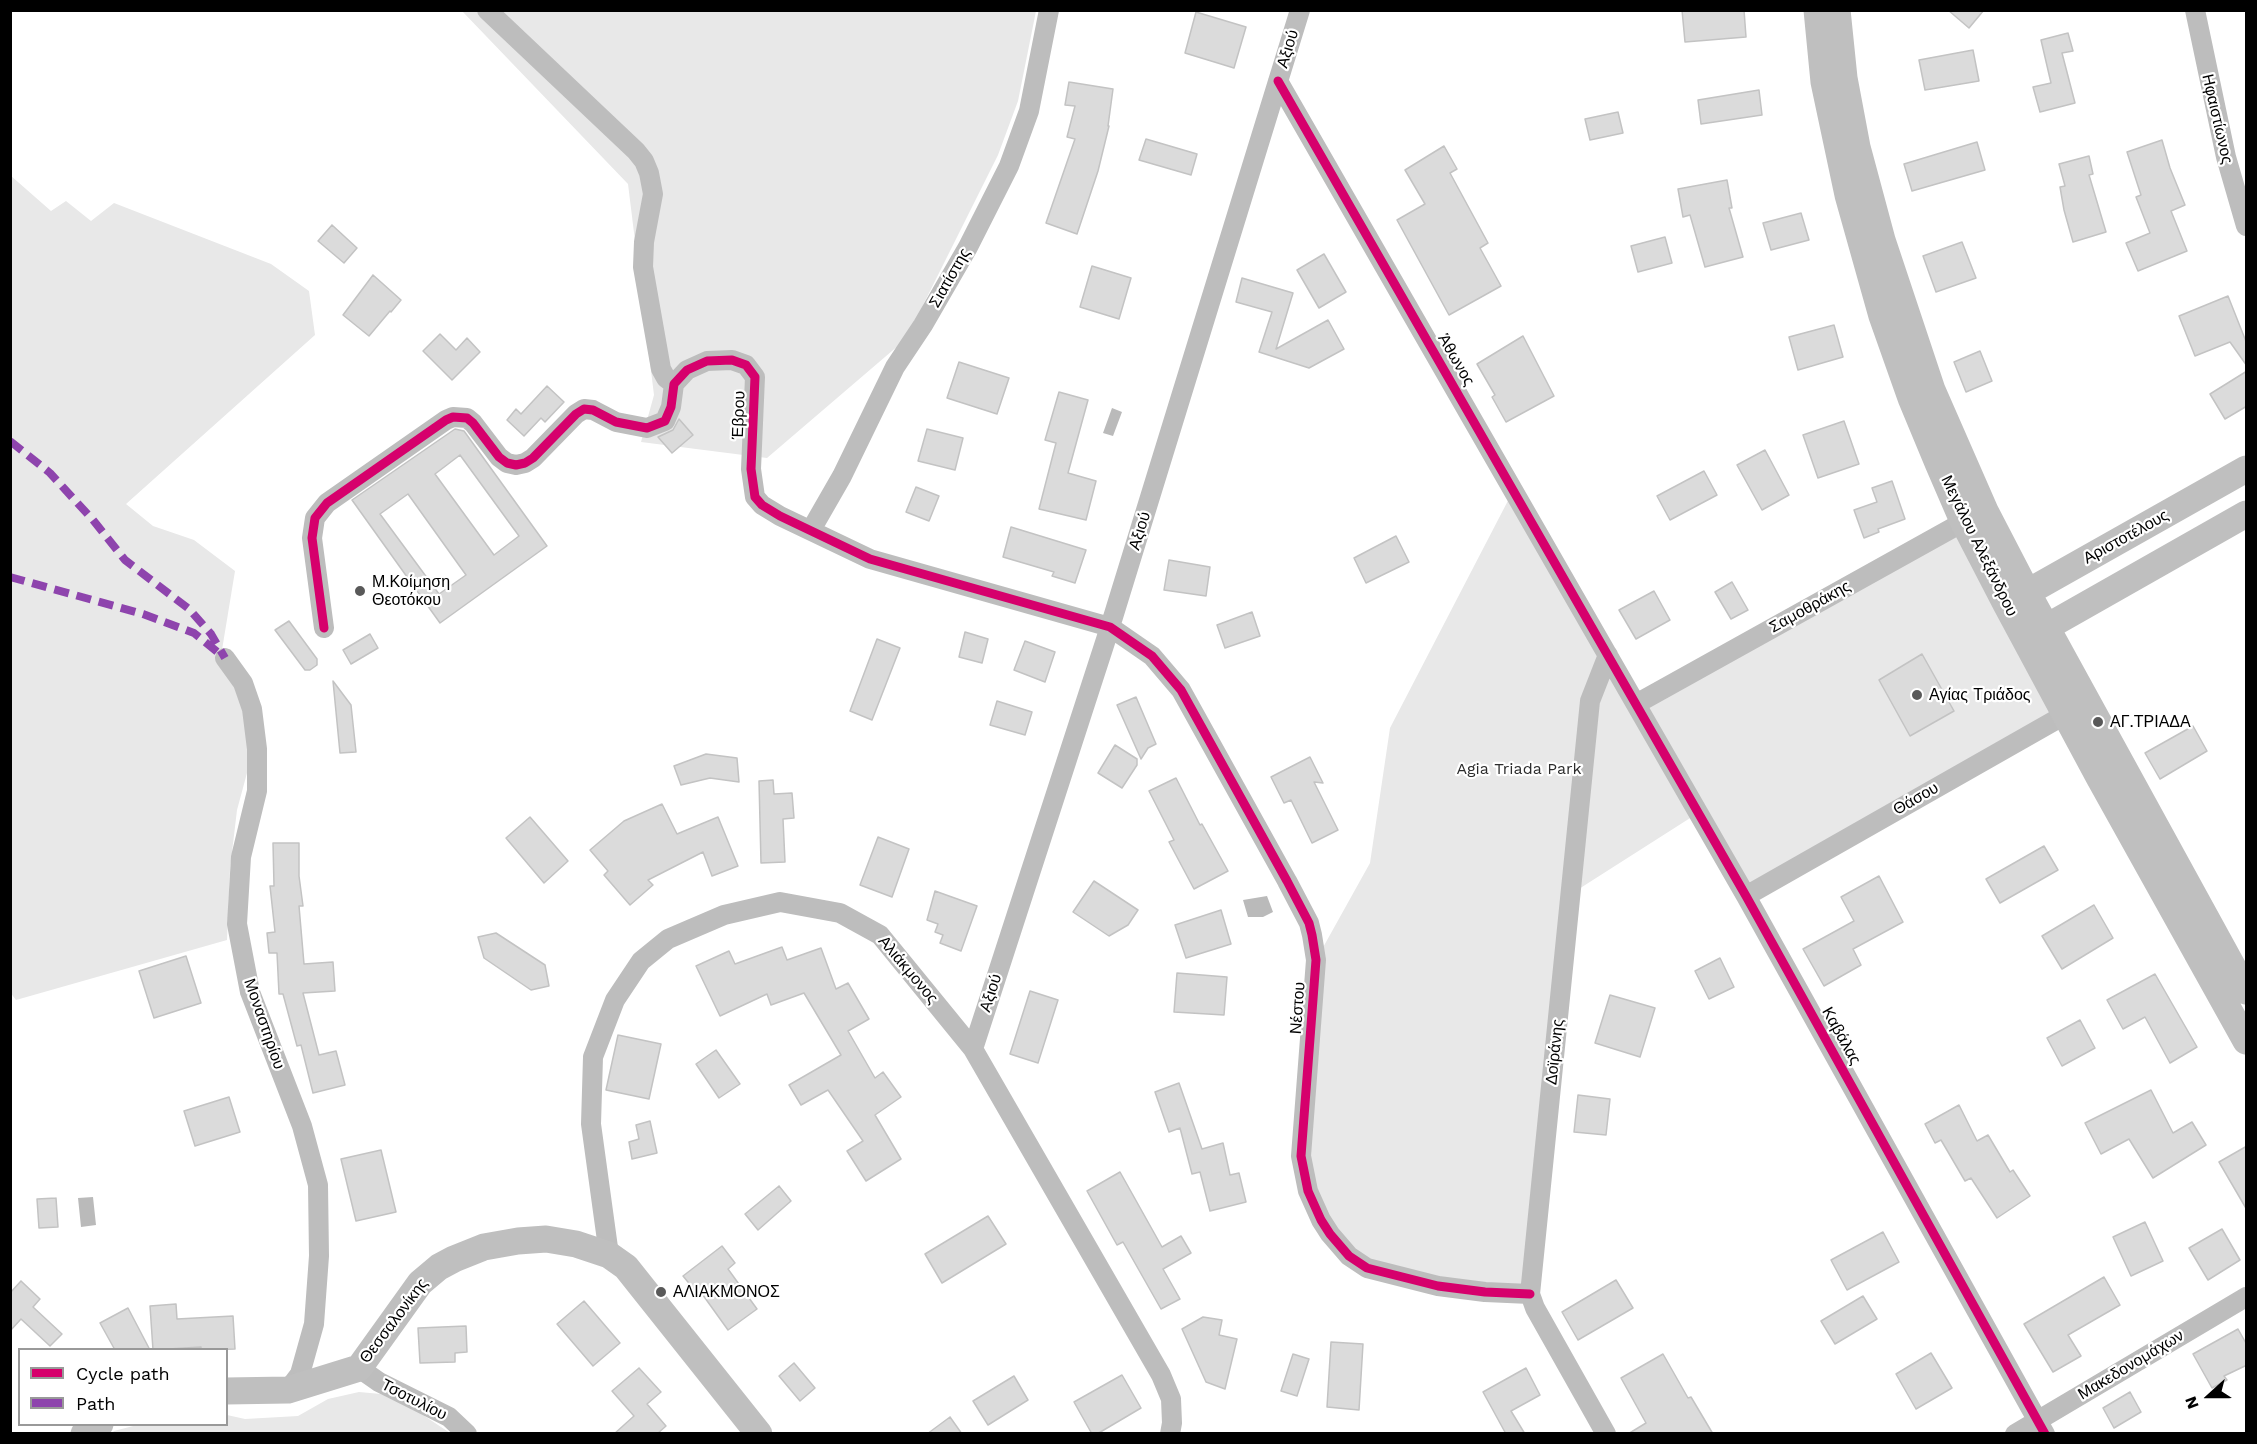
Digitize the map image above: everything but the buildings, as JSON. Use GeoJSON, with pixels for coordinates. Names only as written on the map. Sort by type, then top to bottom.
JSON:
{"type":"FeatureCollection","features":[{"type":"Feature","properties":{"kind":"street"},"geometry":{"type":"LineString","coordinates":[[324,628],[312,528],[315,518],[327,502],[453,417],[467,418],[499,457],[507,463],[516,465],[533,458],[576,414],[584,409],[593,410],[616,422],[647,428],[665,421],[671,407],[675,384],[666,378],[661,369],[643,267],[644,242],[653,194],[644,161],[487,10]]}},
{"type":"Feature","properties":{"kind":"street","name":"Σιατίστης"},"geometry":{"type":"LineString","coordinates":[[812,530],[851,459],[895,367],[923,325],[968,247],[1009,166],[1029,111],[1049,10]]}},
{"type":"Feature","properties":{"kind":"street","name":"Αξιού"},"geometry":{"type":"LineString","coordinates":[[973,1049],[1110,627],[1300,10]]}},
{"type":"Feature","properties":{"kind":"street","name":"Μεγάλου Αλεξάνδρου"},"geometry":{"type":"LineString","coordinates":[[1816,10],[1824,82],[1836,145],[1882,316],[1911,398],[2076,709],[2247,1041]]}},
{"type":"Feature","properties":{"kind":"street","name":"Μεγάλου Αλεξάνδρου"},"geometry":{"type":"LineString","coordinates":[[1837,10],[1844,78],[1857,147],[1882,240],[1974,516]]}},
{"type":"Feature","properties":{"kind":"street","name":"Ηφαιστίωνος"},"geometry":{"type":"LineString","coordinates":[[2195,10],[2226,157],[2247,226]]}},
{"type":"Feature","properties":{"kind":"street","name":"Άθωνος"},"geometry":{"type":"LineString","coordinates":[[1278,81],[1608,655]]}},
{"type":"Feature","properties":{"kind":"street","name":"Έβρου"},"geometry":{"type":"LineString","coordinates":[[675,384],[687,370],[706,361],[732,360],[746,365],[755,377],[751,469],[755,497],[762,505],[780,516],[870,559],[1110,627]]}},
{"type":"Feature","properties":{"kind":"street","name":"Αριστοτέλους"},"geometry":{"type":"LineString","coordinates":[[2017,598],[2247,469]]}},
{"type":"Feature","properties":{"kind":"street"},"geometry":{"type":"LineString","coordinates":[[2035,633],[2247,514]]}},
{"type":"Feature","properties":{"kind":"street","name":"Σαμοθράκης"},"geometry":{"type":"LineString","coordinates":[[1636,704],[1974,516]]}},
{"type":"Feature","properties":{"kind":"street","name":"Νέστου"},"geometry":{"type":"LineString","coordinates":[[1110,627],[1152,656],[1181,690],[1309,923],[1316,960],[1301,1156],[1308,1191],[1330,1234],[1358,1263],[1380,1272],[1460,1289],[1530,1294]]}},
{"type":"Feature","properties":{"kind":"street","name":"Καβάλας"},"geometry":{"type":"LineString","coordinates":[[1608,655],[1746,896],[2041,1427]]}},
{"type":"Feature","properties":{"kind":"street","name":"Δοϊράνης"},"geometry":{"type":"LineString","coordinates":[[1530,1294],[1590,702],[1608,655]]}},
{"type":"Feature","properties":{"kind":"street","name":"Μοναστηρίου"},"geometry":{"type":"LineString","coordinates":[[225,658],[243,683],[252,709],[257,749],[257,791],[241,857],[237,924],[250,992],[302,1126],[318,1185],[319,1256],[314,1324],[300,1374],[288,1389]]}},
{"type":"Feature","properties":{"kind":"street","name":"Μεγάλου Αλεξάνδρου"},"geometry":{"type":"LineString","coordinates":[[2076,709],[2247,991]]}},
{"type":"Feature","properties":{"kind":"street","name":"Θάσου"},"geometry":{"type":"LineString","coordinates":[[1746,896],[2076,709]]}},
{"type":"Feature","properties":{"kind":"street","name":"Αλιάκμονος"},"geometry":{"type":"LineString","coordinates":[[609,1255],[591,1124],[593,1058],[615,1000],[640,961],[668,939],[724,915],[780,902],[840,913],[880,935],[973,1049],[1161,1375],[1171,1399],[1170,1434]]}},
{"type":"Feature","properties":{"kind":"street","name":"Θεσσαλονίκης"},"geometry":{"type":"LineString","coordinates":[[228,1391],[288,1389],[359,1368],[420,1282],[454,1259],[484,1247],[533,1239],[576,1244],[609,1255],[626,1267],[759,1434]]}},
{"type":"Feature","properties":{"kind":"street"},"geometry":{"type":"LineString","coordinates":[[1530,1294],[1535,1308],[1606,1434]]}},
{"type":"Feature","properties":{"kind":"street","name":"Μακεδονομάχων"},"geometry":{"type":"LineString","coordinates":[[2015,1434],[2041,1427],[2247,1297]]}},
{"type":"Feature","properties":{"kind":"street","name":"Τσοτυλίου"},"geometry":{"type":"LineString","coordinates":[[359,1368],[379,1382],[449,1417],[467,1434]]}},
{"type":"Feature","properties":{"kind":"street"},"geometry":{"type":"LineString","coordinates":[[84,1434],[98,1426]]}},
{"type":"Feature","properties":{"kind":"green space"},"geometry":{"type":"Polygon","coordinates":[[[462,11],[1036,11],[1018,101],[998,155],[906,339],[767,458],[641,442],[654,395],[628,184],[462,11]]]}},
{"type":"Feature","properties":{"kind":"green space"},"geometry":{"type":"Polygon","coordinates":[[[10,175],[51,211],[66,201],[91,221],[114,203],[271,264],[309,291],[315,335],[126,504],[153,526],[194,540],[235,571],[220,662],[248,711],[247,773],[237,810],[230,869],[227,940],[16,1000],[10,992],[10,175]]]}},
{"type":"Feature","properties":{"kind":"green space","name":"Agia Triada Park"},"geometry":{"type":"Polygon","coordinates":[[[1513,491],[1636,704],[1963,521],[2065,714],[1746,896],[1698,813],[1571,894],[1530,1294],[1367,1268],[1308,1191],[1316,960],[1370,863],[1390,728],[1513,491]]]}},
{"type":"Feature","properties":{"kind":"green space"},"geometry":{"type":"Polygon","coordinates":[[[359,1392],[381,1394],[420,1413],[450,1433],[111,1434],[114,1431],[133,1426],[228,1426],[228,1415],[245,1419],[298,1416],[328,1399],[359,1392]]]}},
{"type":"Feature","properties":{"kind":"shaded area"},"geometry":{"type":"Polygon","coordinates":[[[1112,408],[1122,412],[1113,436],[1103,433],[1112,408]]]}},
{"type":"Feature","properties":{"kind":"shaded area"},"geometry":{"type":"Polygon","coordinates":[[[1267,896],[1273,912],[1263,917],[1248,917],[1243,900],[1267,896]]]}},
{"type":"Feature","properties":{"kind":"shaded area"},"geometry":{"type":"Polygon","coordinates":[[[93,1197],[96,1225],[81,1227],[78,1198],[93,1197]]]}},
{"type":"Feature","properties":{"kind":"marked path"},"geometry":{"type":"LineString","coordinates":[[10,441],[50,473],[93,520],[125,560],[189,609],[211,634],[225,658]]}},
{"type":"Feature","properties":{"kind":"marked path"},"geometry":{"type":"LineString","coordinates":[[10,577],[143,614],[194,633],[220,654]]}},
{"type":"Feature","properties":{"kind":"cycle path"},"geometry":{"type":"LineString","coordinates":[[1278,81],[1746,896],[2045,1434]]}},
{"type":"Feature","properties":{"kind":"cycle path"},"geometry":{"type":"LineString","coordinates":[[324,628],[312,538],[315,518],[327,503],[446,420],[453,417],[467,418],[499,457],[507,463],[516,465],[533,458],[576,414],[584,409],[593,410],[616,422],[647,428],[665,421],[671,407],[674,384],[687,370],[707,361],[732,360],[746,365],[755,377],[751,469],[755,497],[762,505],[870,559],[1110,627],[1152,656],[1181,690],[1309,923],[1316,960],[1301,1156],[1308,1191],[1321,1220],[1349,1256],[1367,1268],[1438,1286],[1485,1292],[1530,1294]]}},
{"type":"Feature","properties":{"kind":"place","name":"Μ.Κοίμηση Θεοτόκου"},"geometry":{"type":"Point","coordinates":[360,591]}},
{"type":"Feature","properties":{"kind":"place","name":"Αγίας Τριάδος"},"geometry":{"type":"Point","coordinates":[1917,695]}},
{"type":"Feature","properties":{"kind":"place","name":"ΑΓ.ΤΡΙΑΔΑ"},"geometry":{"type":"Point","coordinates":[2098,722]}},
{"type":"Feature","properties":{"kind":"place","name":"ΑΛΙΑΚΜΟΝΟΣ"},"geometry":{"type":"Point","coordinates":[661,1292]}}]}
